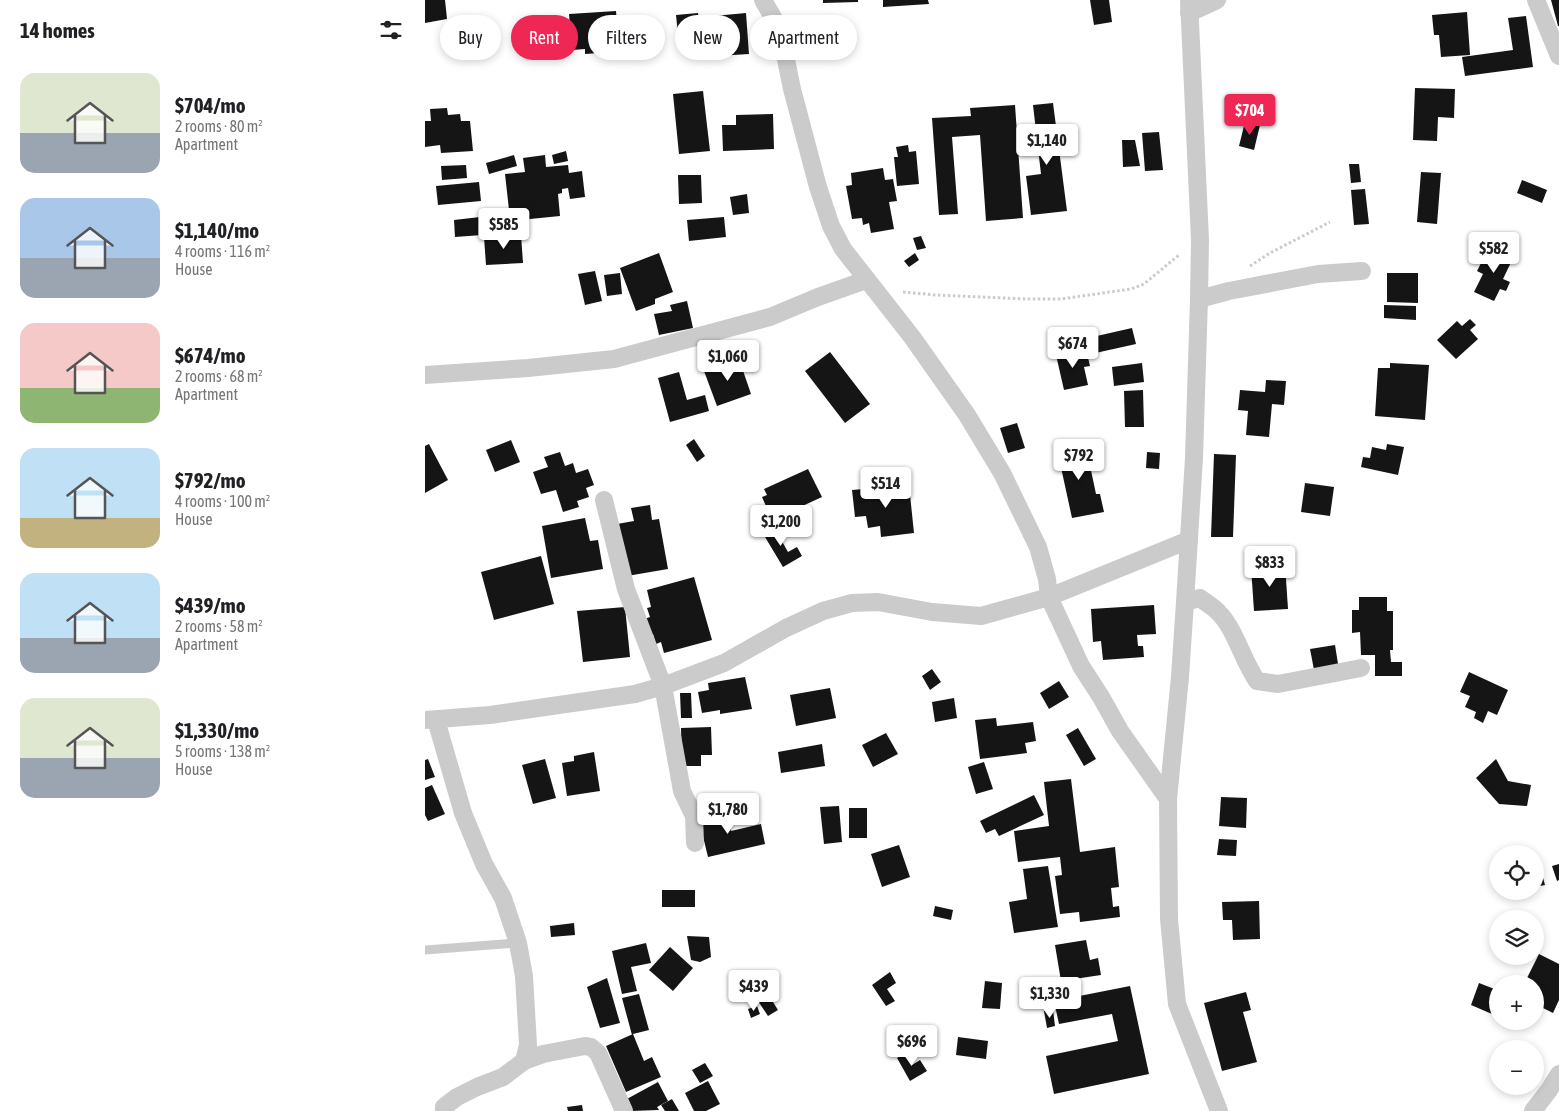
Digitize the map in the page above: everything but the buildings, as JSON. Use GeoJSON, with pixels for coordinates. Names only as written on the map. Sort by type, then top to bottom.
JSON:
{"type":"FeatureCollection","features":[{"type":"Feature","properties":{"kind":"street"},"geometry":{"type":"LineString","coordinates":[[763,0],[774,20],[783,45],[792,89],[813,169],[831,226],[843,249],[912,337],[962,407],[1002,473],[1038,547],[1047,579],[1049,597],[1081,666],[1120,731],[1168,799]]}},
{"type":"Feature","properties":{"kind":"street"},"geometry":{"type":"LineString","coordinates":[[1217,0],[1189,6],[1200,240],[1199,299],[1194,458],[1189,540],[1180,677],[1168,799],[1169,919],[1177,1004],[1219,1111]]}},
{"type":"Feature","properties":{"kind":"street"},"geometry":{"type":"LineString","coordinates":[[1536,0],[1559,56]]}},
{"type":"Feature","properties":{"kind":"street"},"geometry":{"type":"LineString","coordinates":[[1199,299],[1318,274],[1361,271]]}},
{"type":"Feature","properties":{"kind":"street"},"geometry":{"type":"LineString","coordinates":[[425,375],[528,368],[614,359],[771,318],[818,297],[869,284]]}},
{"type":"Feature","properties":{"kind":"street"},"geometry":{"type":"LineString","coordinates":[[604,500],[626,589],[663,686],[672,729],[680,785],[693,816],[695,843]]}},
{"type":"Feature","properties":{"kind":"street"},"geometry":{"type":"LineString","coordinates":[[524,1061],[528,1045],[525,976],[519,942],[503,898],[485,864],[463,813],[430,720],[490,715],[635,694],[663,686],[724,663],[786,628],[823,611],[852,603],[877,602],[932,612],[981,616],[1049,597],[1189,540]]}},
{"type":"Feature","properties":{"kind":"street"},"geometry":{"type":"LineString","coordinates":[[1185,602],[1200,598],[1219,613],[1257,681],[1278,684],[1361,668]]}},
{"type":"Feature","properties":{"kind":"street"},"geometry":{"type":"LineString","coordinates":[[440,1110],[464,1094],[503,1078],[524,1061],[543,1054],[585,1046],[591,1047],[598,1054],[624,1111]]}},
{"type":"Feature","properties":{"kind":"street"},"geometry":{"type":"LineString","coordinates":[[1533,1111],[1559,1074]]}},
{"type":"Feature","properties":{"kind":"lane"},"geometry":{"type":"LineString","coordinates":[[425,950],[519,942]]}},
{"type":"Feature","properties":{"kind":"path"},"geometry":{"type":"LineString","coordinates":[[1229,292],[1237,278],[1253,263],[1329,222]]}},
{"type":"Feature","properties":{"kind":"path"},"geometry":{"type":"LineString","coordinates":[[869,284],[935,295],[1028,300],[1061,299],[1131,289],[1144,284],[1200,240]]}}]}
